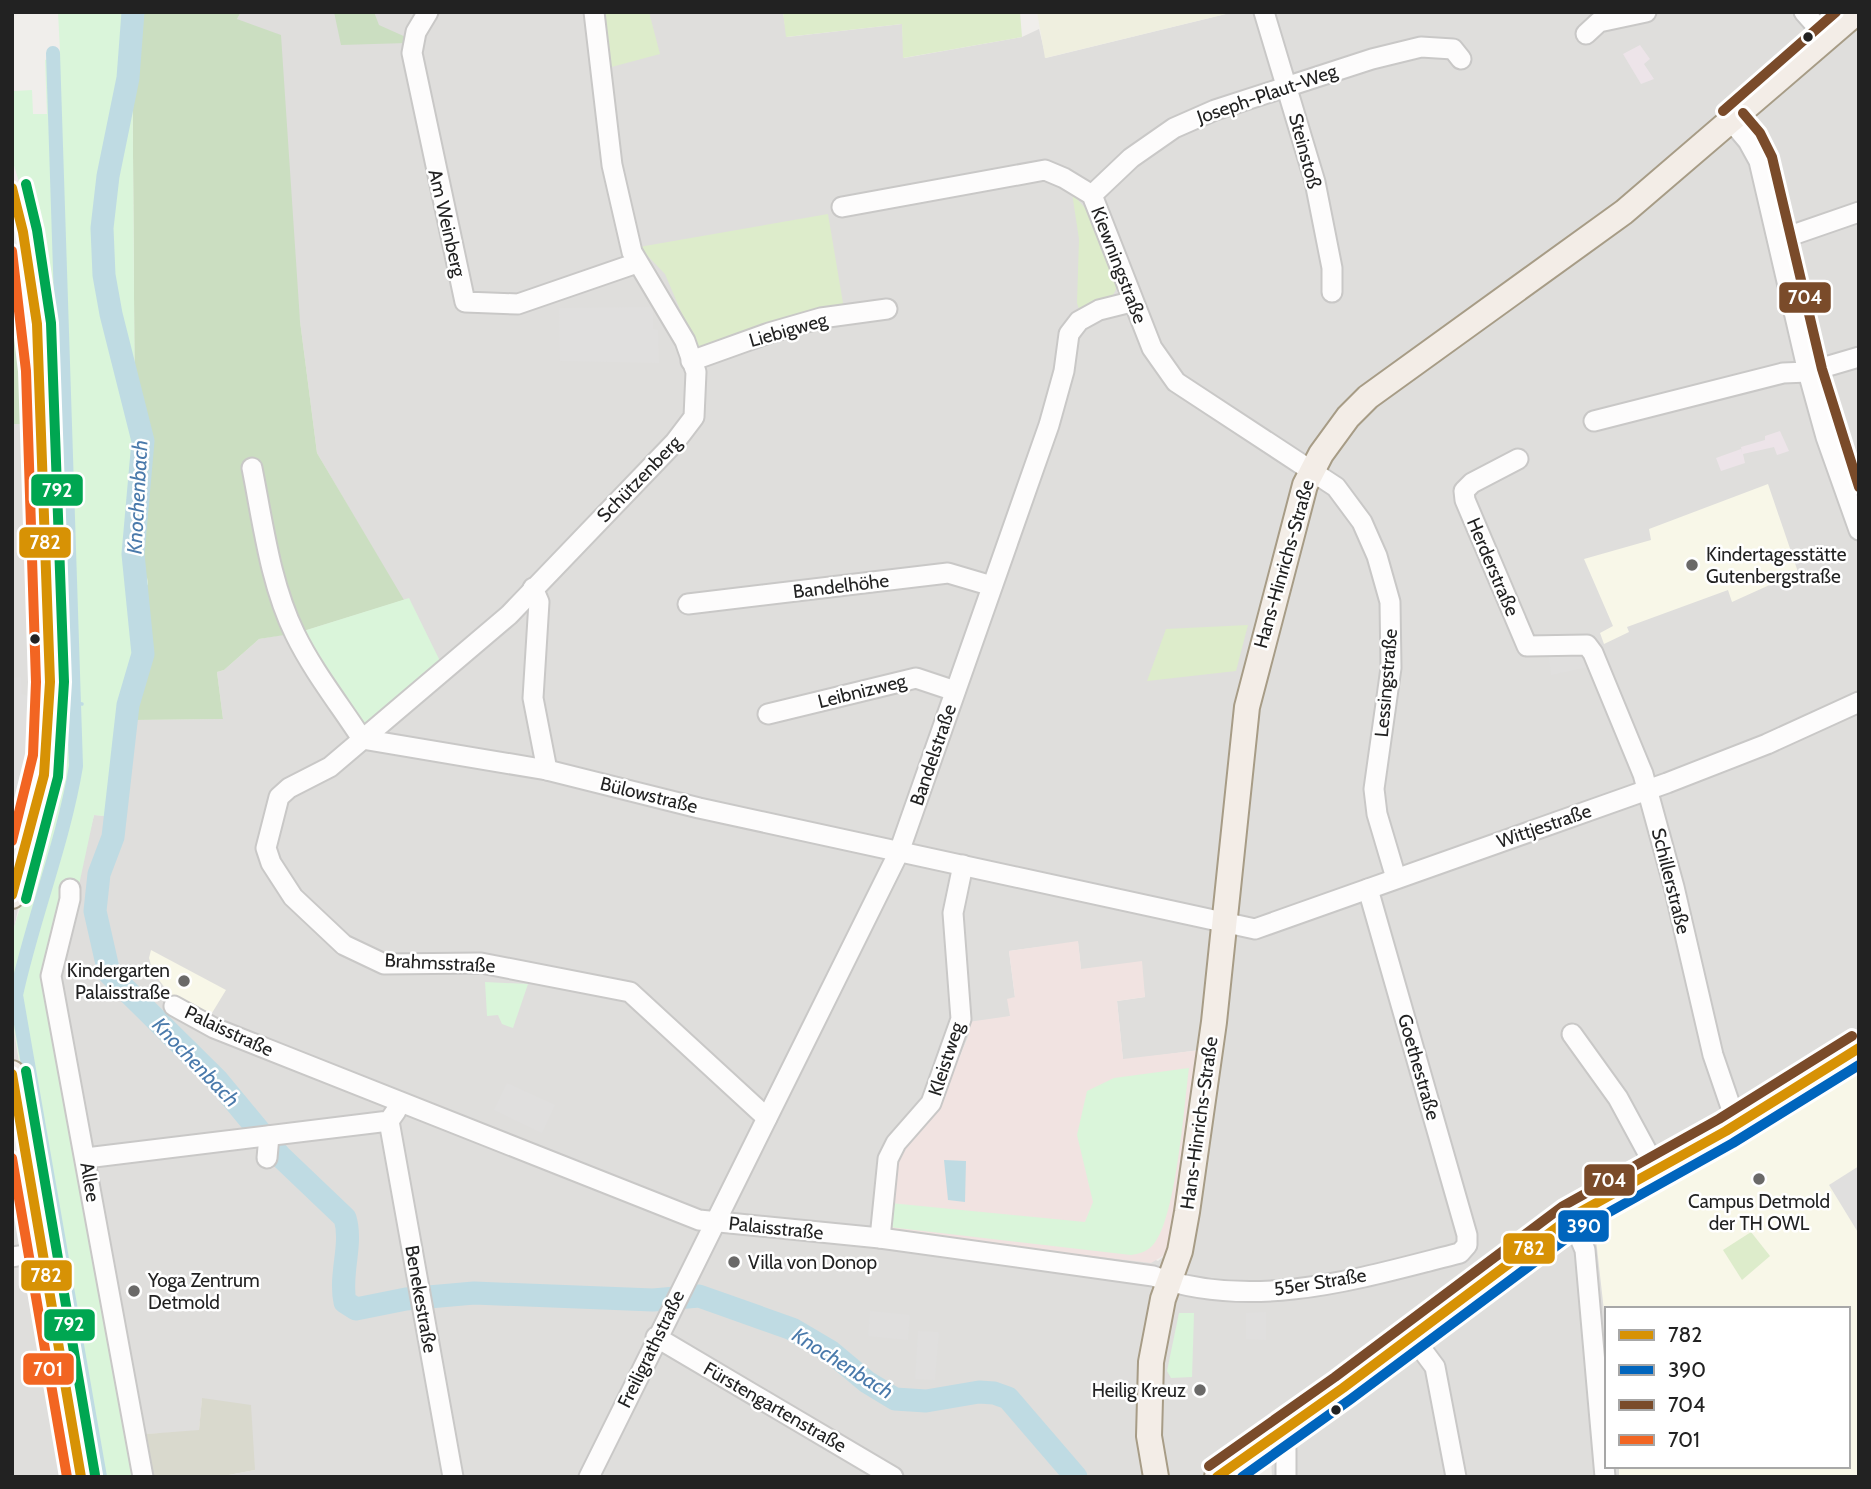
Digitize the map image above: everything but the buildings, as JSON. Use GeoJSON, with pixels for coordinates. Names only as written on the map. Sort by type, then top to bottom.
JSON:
{"type":"FeatureCollection","features":[{"type":"Feature","properties":{"kind":"main road","name":"Hans-Hinrichs-Straße"},"geometry":{"type":"LineString","coordinates":[[1156,1477],[1149,1436],[1151,1362],[1168,1281],[1180,1251],[1187,1212],[1224,924],[1247,707],[1293,524],[1311,470],[1348,417],[1368,397],[1624,212],[1857,12]]}},
{"type":"Feature","properties":{"kind":"main road"},"geometry":{"type":"LineString","coordinates":[[12,896],[41,795],[47,754],[50,681],[44,510]]}},
{"type":"Feature","properties":{"kind":"main road"},"geometry":{"type":"LineString","coordinates":[[1217,1477],[1279,1435],[1571,1217],[1737,1125],[1859,1048]]}},
{"type":"Feature","properties":{"kind":"main road"},"geometry":{"type":"LineString","coordinates":[[12,1073],[81,1477]]}},
{"type":"Feature","properties":{"kind":"street","name":"Am Weinberg"},"geometry":{"type":"LineString","coordinates":[[428,12],[416,32],[412,53],[465,302],[517,304],[637,262]]}},
{"type":"Feature","properties":{"kind":"street","name":"Schützenberg"},"geometry":{"type":"LineString","coordinates":[[362,739],[509,615],[684,432],[694,417],[696,372],[685,341],[637,262],[611,165],[594,12]]}},
{"type":"Feature","properties":{"kind":"street","name":"Steinstoß"},"geometry":{"type":"LineString","coordinates":[[1264,12],[1285,86],[1300,123],[1315,182],[1332,268],[1332,292]]}},
{"type":"Feature","properties":{"kind":"street"},"geometry":{"type":"LineString","coordinates":[[1586,34],[1599,22],[1646,12]]}},
{"type":"Feature","properties":{"kind":"street"},"geometry":{"type":"LineString","coordinates":[[1804,12],[1827,38]]}},
{"type":"Feature","properties":{"kind":"street","name":"Joseph-Plaut-Weg"},"geometry":{"type":"LineString","coordinates":[[1092,195],[1131,158],[1174,128],[1285,86],[1421,47],[1452,49],[1461,59]]}},
{"type":"Feature","properties":{"kind":"street"},"geometry":{"type":"LineString","coordinates":[[1732,122],[1755,151],[1808,372],[1859,530]]}},
{"type":"Feature","properties":{"kind":"street","name":"Kiewningstraße"},"geometry":{"type":"LineString","coordinates":[[842,207],[1045,170],[1064,177],[1092,195],[1131,302],[1152,348],[1176,382],[1311,470]]}},
{"type":"Feature","properties":{"kind":"street"},"geometry":{"type":"LineString","coordinates":[[1778,240],[1859,212]]}},
{"type":"Feature","properties":{"kind":"street","name":"Bandelstraße"},"geometry":{"type":"LineString","coordinates":[[713,1222],[899,852],[1049,425],[1064,371],[1069,334],[1079,321],[1099,310],[1131,302]]}},
{"type":"Feature","properties":{"kind":"street","name":"Liebigweg"},"geometry":{"type":"LineString","coordinates":[[691,361],[821,318],[887,309]]}},
{"type":"Feature","properties":{"kind":"street"},"geometry":{"type":"LineString","coordinates":[[1594,421],[1783,373],[1808,372],[1859,357]]}},
{"type":"Feature","properties":{"kind":"street","name":"Herderstraße"},"geometry":{"type":"LineString","coordinates":[[1518,458],[1472,483],[1464,491],[1465,500],[1527,646],[1587,645]]}},
{"type":"Feature","properties":{"kind":"street"},"geometry":{"type":"LineString","coordinates":[[252,468],[277,585],[287,615],[296,636],[362,739]]}},
{"type":"Feature","properties":{"kind":"street","name":"Lessingstraße"},"geometry":{"type":"LineString","coordinates":[[1311,470],[1336,487],[1362,522],[1377,556],[1390,602],[1391,668],[1374,789],[1377,814],[1396,878]]}},
{"type":"Feature","properties":{"kind":"street","name":"Bandelhöhe"},"geometry":{"type":"LineString","coordinates":[[688,604],[948,573],[992,586]]}},
{"type":"Feature","properties":{"kind":"street"},"geometry":{"type":"LineString","coordinates":[[533,588],[539,602],[533,698],[547,770]]}},
{"type":"Feature","properties":{"kind":"street","name":"Schillerstraße"},"geometry":{"type":"LineString","coordinates":[[1587,645],[1598,664],[1647,790],[1674,887],[1713,1055],[1737,1125]]}},
{"type":"Feature","properties":{"kind":"street","name":"Leibnizweg"},"geometry":{"type":"LineString","coordinates":[[768,714],[916,678],[955,691]]}},
{"type":"Feature","properties":{"kind":"street","name":"Wittjestraße"},"geometry":{"type":"LineString","coordinates":[[1224,924],[1255,929],[1647,790],[1768,744],[1859,702]]}},
{"type":"Feature","properties":{"kind":"street","name":"Bülowstraße"},"geometry":{"type":"LineString","coordinates":[[362,739],[547,770],[1224,924]]}},
{"type":"Feature","properties":{"kind":"street","name":"Brahmsstraße"},"geometry":{"type":"LineString","coordinates":[[362,739],[331,767],[289,788],[279,797],[266,848],[271,863],[293,897],[344,945],[384,964],[481,963],[630,992],[767,1118]]}},
{"type":"Feature","properties":{"kind":"street","name":"Kleistweg"},"geometry":{"type":"LineString","coordinates":[[880,1238],[888,1159],[896,1143],[931,1103],[961,1019],[953,913],[963,865]]}},
{"type":"Feature","properties":{"kind":"street","name":"Allee"},"geometry":{"type":"LineString","coordinates":[[70,889],[71,899],[51,976],[143,1477]]}},
{"type":"Feature","properties":{"kind":"street","name":"Goethestraße"},"geometry":{"type":"LineString","coordinates":[[1368,889],[1467,1235],[1466,1245]]}},
{"type":"Feature","properties":{"kind":"street","name":"Palaisstraße"},"geometry":{"type":"LineString","coordinates":[[174,1006],[214,1028],[699,1220],[1017,1255],[1153,1276],[1168,1281]]}},
{"type":"Feature","properties":{"kind":"street"},"geometry":{"type":"LineString","coordinates":[[1572,1034],[1618,1098],[1657,1170]]}},
{"type":"Feature","properties":{"kind":"street"},"geometry":{"type":"LineString","coordinates":[[86,1158],[388,1121],[402,1103]]}},
{"type":"Feature","properties":{"kind":"street","name":"Benekestraße"},"geometry":{"type":"LineString","coordinates":[[388,1121],[453,1477]]}},
{"type":"Feature","properties":{"kind":"street"},"geometry":{"type":"LineString","coordinates":[[267,1158],[270,1136]]}},
{"type":"Feature","properties":{"kind":"street"},"geometry":{"type":"LineString","coordinates":[[1571,1217],[1582,1236],[1585,1250],[1605,1477]]}},
{"type":"Feature","properties":{"kind":"street","name":"Freiligrathstraße"},"geometry":{"type":"LineString","coordinates":[[589,1477],[713,1222]]}},
{"type":"Feature","properties":{"kind":"street","name":"55er Straße"},"geometry":{"type":"LineString","coordinates":[[1168,1281],[1200,1287],[1278,1292],[1460,1253],[1466,1245]]}},
{"type":"Feature","properties":{"kind":"street"},"geometry":{"type":"LineString","coordinates":[[12,1257],[42,1252]]}},
{"type":"Feature","properties":{"kind":"street"},"geometry":{"type":"LineString","coordinates":[[1412,1336],[1435,1367],[1456,1477]]}},
{"type":"Feature","properties":{"kind":"street","name":"Fürstengartenstraße"},"geometry":{"type":"LineString","coordinates":[[656,1338],[894,1477]]}},
{"type":"Feature","properties":{"kind":"street"},"geometry":{"type":"LineString","coordinates":[[1279,1435],[1286,1450],[1286,1477]]}},
{"type":"Feature","properties":{"kind":"shaded area"},"geometry":{"type":"Polygon","coordinates":[[[241,12],[783,12],[787,37],[902,24],[904,58],[1022,37],[1039,29],[1046,58],[1234,12],[1859,12],[1859,1477],[1272,1477],[1271,1457],[1246,1477],[218,1477],[255,1470],[202,1399],[199,1431],[147,1434],[154,1477],[138,1477],[53,976],[94,815],[122,817],[134,736],[133,720],[223,719],[217,672],[224,670],[259,639],[292,633],[403,600],[317,453],[300,321],[237,19],[241,12]],[[1078,942],[1009,951],[1015,998],[1010,1016],[969,1035],[935,1114],[901,1143],[1158,1261],[1168,1253],[1200,1050],[1123,1060],[1117,1001],[1145,997],[1142,978],[1081,969],[1078,942]]]}},
{"type":"Feature","properties":{"kind":"shaded area"},"geometry":{"type":"Polygon","coordinates":[[[1640,45],[1650,59],[1644,64],[1654,79],[1641,84],[1623,54],[1640,45]]]}},
{"type":"Feature","properties":{"kind":"shaded area"},"geometry":{"type":"Polygon","coordinates":[[[653,307],[653,329],[658,330],[659,363],[560,361],[559,308],[653,307]]]}},
{"type":"Feature","properties":{"kind":"shaded area"},"geometry":{"type":"Polygon","coordinates":[[[53,416],[62,716],[53,794],[44,834],[19,904],[12,939],[12,424],[53,416]]]}},
{"type":"Feature","properties":{"kind":"shaded area"},"geometry":{"type":"Polygon","coordinates":[[[1780,431],[1789,451],[1777,455],[1774,447],[1743,454],[1745,463],[1721,471],[1716,458],[1741,449],[1742,453],[1741,447],[1765,440],[1765,436],[1780,431]]]}},
{"type":"Feature","properties":{"kind":"shaded area","name":"Kindertagesstätte Gutenbergstraße"},"geometry":{"type":"Polygon","coordinates":[[[1768,484],[1798,572],[1732,602],[1728,590],[1627,627],[1629,632],[1604,644],[1600,633],[1613,626],[1584,559],[1651,540],[1649,529],[1768,484]]]}},
{"type":"Feature","properties":{"kind":"shaded area"},"geometry":{"type":"Polygon","coordinates":[[[1548,651],[1583,652],[1588,667],[1551,675],[1548,651]]]}},
{"type":"Feature","properties":{"kind":"shaded area"},"geometry":{"type":"Polygon","coordinates":[[[21,677],[22,694],[31,697],[24,779],[16,818],[12,818],[12,678],[21,677]]]}},
{"type":"Feature","properties":{"kind":"shaded area"},"geometry":{"type":"Polygon","coordinates":[[[1078,941],[1081,969],[1142,961],[1145,997],[1117,1001],[1123,1059],[1201,1050],[1168,1253],[1151,1263],[886,1232],[894,1155],[901,1143],[935,1114],[969,1035],[968,1022],[1010,1016],[1007,999],[1015,997],[1009,951],[1078,941]]]}},
{"type":"Feature","properties":{"kind":"shaded area","name":"Kindergarten Palaisstraße"},"geometry":{"type":"Polygon","coordinates":[[[151,950],[226,990],[212,1013],[174,1000],[153,972],[149,958],[151,950]]]}},
{"type":"Feature","properties":{"kind":"shaded area"},"geometry":{"type":"Polygon","coordinates":[[[12,1017],[17,1050],[91,1477],[12,1477],[12,1017]]]}},
{"type":"Feature","properties":{"kind":"shaded area","name":"Campus Detmold der TH OWL"},"geometry":{"type":"Polygon","coordinates":[[[1859,1063],[1859,1477],[1619,1477],[1619,1468],[1850,1468],[1850,1307],[1605,1307],[1605,1320],[1595,1230],[1605,1208],[1752,1129],[1859,1063]]]}},
{"type":"Feature","properties":{"kind":"shaded area"},"geometry":{"type":"Polygon","coordinates":[[[507,1083],[555,1105],[542,1133],[494,1110],[507,1083]]]}},
{"type":"Feature","properties":{"kind":"shaded area"},"geometry":{"type":"Polygon","coordinates":[[[1859,1166],[1859,1234],[1829,1185],[1859,1166]]]}},
{"type":"Feature","properties":{"kind":"shaded area"},"geometry":{"type":"Polygon","coordinates":[[[870,1311],[910,1315],[908,1340],[868,1336],[870,1311]]]}},
{"type":"Feature","properties":{"kind":"shaded area"},"geometry":{"type":"Polygon","coordinates":[[[1266,1312],[1266,1340],[1246,1339],[1246,1313],[1266,1312]]]}},
{"type":"Feature","properties":{"kind":"shaded area"},"geometry":{"type":"Polygon","coordinates":[[[918,1331],[939,1332],[935,1380],[915,1379],[918,1331]]]}},
{"type":"Feature","properties":{"kind":"shaded area"},"geometry":{"type":"Polygon","coordinates":[[[202,1398],[251,1405],[255,1470],[218,1477],[154,1477],[146,1434],[199,1430],[202,1398]]]}},
{"type":"Feature","properties":{"kind":"green space"},"geometry":{"type":"Polygon","coordinates":[[[58,12],[132,12],[136,578],[147,578],[148,585],[136,588],[134,736],[122,818],[94,815],[76,899],[53,976],[138,1477],[91,1477],[12,1017],[13,930],[44,834],[53,794],[62,716],[53,416],[38,263],[31,221],[12,159],[12,73],[14,91],[32,90],[33,114],[47,114],[45,60],[50,59],[49,52],[60,51],[58,12]]]}},
{"type":"Feature","properties":{"kind":"green space"},"geometry":{"type":"Polygon","coordinates":[[[132,12],[241,12],[237,19],[281,35],[300,321],[317,453],[404,600],[297,633],[259,639],[224,670],[217,672],[223,719],[133,720],[136,587],[148,584],[147,578],[136,578],[132,12]]]}},
{"type":"Feature","properties":{"kind":"green space"},"geometry":{"type":"Polygon","coordinates":[[[334,12],[374,12],[379,25],[408,38],[407,43],[341,45],[334,12]]]}},
{"type":"Feature","properties":{"kind":"green space"},"geometry":{"type":"Polygon","coordinates":[[[597,12],[649,12],[660,54],[604,69],[597,12]]]}},
{"type":"Feature","properties":{"kind":"green space"},"geometry":{"type":"Polygon","coordinates":[[[783,12],[1020,12],[1022,37],[903,58],[902,24],[786,37],[783,12]]]}},
{"type":"Feature","properties":{"kind":"green space"},"geometry":{"type":"Polygon","coordinates":[[[1037,12],[1234,12],[1045,58],[1037,12]]]}},
{"type":"Feature","properties":{"kind":"green space"},"geometry":{"type":"Polygon","coordinates":[[[1072,193],[1091,215],[1117,284],[1108,300],[1080,312],[1077,303],[1079,239],[1072,193]]]}},
{"type":"Feature","properties":{"kind":"green space"},"geometry":{"type":"Polygon","coordinates":[[[828,214],[844,309],[699,354],[665,274],[639,247],[828,214]]]}},
{"type":"Feature","properties":{"kind":"green space"},"geometry":{"type":"Polygon","coordinates":[[[12,262],[20,293],[25,424],[12,424],[12,262]]]}},
{"type":"Feature","properties":{"kind":"green space"},"geometry":{"type":"Polygon","coordinates":[[[409,598],[440,661],[364,726],[297,633],[409,598]]]}},
{"type":"Feature","properties":{"kind":"green space"},"geometry":{"type":"Polygon","coordinates":[[[1248,625],[1236,671],[1147,681],[1166,629],[1248,625]]]}},
{"type":"Feature","properties":{"kind":"green space"},"geometry":{"type":"Polygon","coordinates":[[[485,982],[528,984],[513,1028],[502,1024],[498,1015],[487,1016],[485,982]]]}},
{"type":"Feature","properties":{"kind":"green space"},"geometry":{"type":"Polygon","coordinates":[[[1189,1068],[1173,1190],[1167,1215],[1160,1234],[1151,1247],[1144,1251],[1131,1255],[889,1227],[890,1203],[1085,1222],[1093,1202],[1077,1135],[1087,1091],[1114,1078],[1189,1068]]]}},
{"type":"Feature","properties":{"kind":"green space"},"geometry":{"type":"Polygon","coordinates":[[[1751,1232],[1770,1256],[1742,1280],[1723,1250],[1751,1232]]]}},
{"type":"Feature","properties":{"kind":"green space"},"geometry":{"type":"Polygon","coordinates":[[[1179,1313],[1194,1313],[1192,1377],[1171,1378],[1167,1371],[1179,1313]]]}},
{"type":"Feature","properties":{"kind":"water"},"geometry":{"type":"Polygon","coordinates":[[[944,1160],[966,1161],[965,1202],[948,1200],[944,1160]]]}},
{"type":"Feature","properties":{"kind":"waterway","name":"Knochenbach"},"geometry":{"type":"LineString","coordinates":[[133,12],[128,78],[108,176],[102,228],[104,275],[111,314],[143,441],[133,554],[143,654],[128,705],[113,837],[99,874],[95,911],[109,973],[218,1081],[280,1156],[345,1218],[348,1239],[345,1302],[356,1309],[406,1299],[474,1293],[653,1300],[699,1296],[792,1329],[831,1352],[867,1382],[895,1399],[926,1401],[979,1392],[1008,1398],[1076,1477]]}},
{"type":"Feature","properties":{"kind":"waterway"},"geometry":{"type":"LineString","coordinates":[[53,53],[76,766],[64,824],[16,995],[100,1477]]}},
{"type":"Feature","properties":{"kind":"waterway"},"geometry":{"type":"LineString","coordinates":[[75,703],[82,704]]}},
{"type":"Feature","properties":{"kind":"transit line","name":"704"},"geometry":{"type":"LineString","coordinates":[[1723,111],[1836,12]]}},
{"type":"Feature","properties":{"kind":"transit line","name":"704"},"geometry":{"type":"LineString","coordinates":[[1743,113],[1760,133],[1772,157],[1822,369],[1859,487]]}},
{"type":"Feature","properties":{"kind":"transit line","name":"792"},"geometry":{"type":"LineString","coordinates":[[26,184],[37,230],[51,323],[64,682],[58,777],[26,899]]}},
{"type":"Feature","properties":{"kind":"transit line","name":"782"},"geometry":{"type":"LineString","coordinates":[[12,188],[23,232],[37,324],[50,682],[44,775],[12,895]]}},
{"type":"Feature","properties":{"kind":"transit line","name":"701"},"geometry":{"type":"LineString","coordinates":[[12,251],[26,371],[36,682],[33,755],[12,841]]}},
{"type":"Feature","properties":{"kind":"transit line","name":"704"},"geometry":{"type":"LineString","coordinates":[[1209,1466],[1335,1377],[1563,1206],[1719,1119],[1852,1036]]}},
{"type":"Feature","properties":{"kind":"transit line","name":"782"},"geometry":{"type":"LineString","coordinates":[[1217,1477],[1343,1388],[1571,1217],[1726,1131],[1859,1048]]}},
{"type":"Feature","properties":{"kind":"transit line","name":"390"},"geometry":{"type":"LineString","coordinates":[[1242,1477],[1579,1229],[1733,1143],[1859,1065]]}},
{"type":"Feature","properties":{"kind":"transit line","name":"792"},"geometry":{"type":"LineString","coordinates":[[26,1071],[95,1475]]}},
{"type":"Feature","properties":{"kind":"transit line","name":"782"},"geometry":{"type":"LineString","coordinates":[[12,1074],[81,1477]]}},
{"type":"Feature","properties":{"kind":"transit line","name":"701"},"geometry":{"type":"LineString","coordinates":[[12,1158],[67,1477]]}},
{"type":"Feature","properties":{"kind":"place","name":"Kindertagesstätte Gutenbergstraße"},"geometry":{"type":"Point","coordinates":[1692,565]}},
{"type":"Feature","properties":{"kind":"place","name":"Kindergarten Palaisstraße"},"geometry":{"type":"Point","coordinates":[184,981]}},
{"type":"Feature","properties":{"kind":"place","name":"Campus Detmold der TH OWL"},"geometry":{"type":"Point","coordinates":[1759,1179]}},
{"type":"Feature","properties":{"kind":"place","name":"Villa von Donop"},"geometry":{"type":"Point","coordinates":[734,1262]}},
{"type":"Feature","properties":{"kind":"place","name":"Yoga Zentrum Detmold"},"geometry":{"type":"Point","coordinates":[134,1291]}},
{"type":"Feature","properties":{"kind":"place","name":"Heilig Kreuz"},"geometry":{"type":"Point","coordinates":[1200,1390]}}]}
